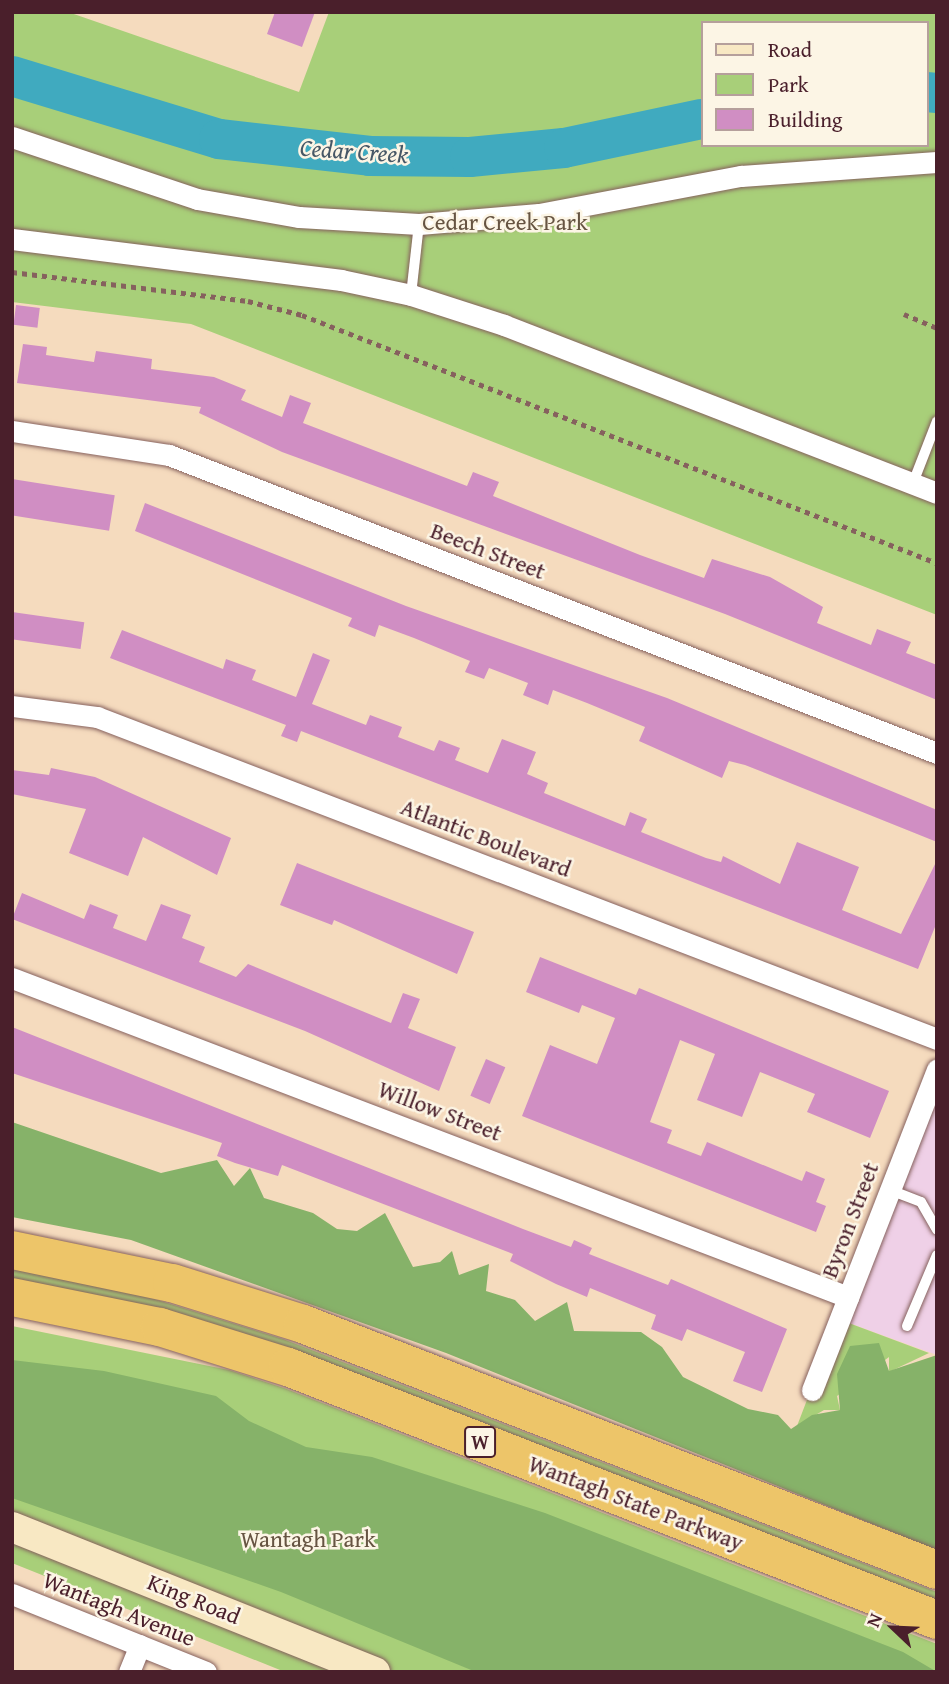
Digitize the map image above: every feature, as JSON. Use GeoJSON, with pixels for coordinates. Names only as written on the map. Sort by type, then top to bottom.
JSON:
{"type":"FeatureCollection","features":[{"type":"Feature","properties":{"kind":"highway"},"geometry":{"type":"LineString","coordinates":[[12,1242],[55,1255]]}},
{"type":"Feature","properties":{"kind":"highway","name":"Wantagh State Parkway"},"geometry":{"type":"LineString","coordinates":[[12,1250],[55,1255],[303,1324],[937,1570]]}},
{"type":"Feature","properties":{"kind":"highway","name":"Wantagh State Parkway"},"geometry":{"type":"LineString","coordinates":[[12,1299],[51,1302],[288,1367],[937,1620]]}},
{"type":"Feature","properties":{"kind":"street"},"geometry":{"type":"LineString","coordinates":[[12,137],[197,200],[299,217],[419,224],[539,214],[741,176],[937,162]]}},
{"type":"Feature","properties":{"kind":"street"},"geometry":{"type":"LineString","coordinates":[[12,239],[341,280],[411,295],[504,325],[937,493]]}},
{"type":"Feature","properties":{"kind":"street","name":"Beech Street"},"geometry":{"type":"LineString","coordinates":[[12,431],[169,455],[937,753]]}},
{"type":"Feature","properties":{"kind":"street","name":"Atlantic Boulevard"},"geometry":{"type":"LineString","coordinates":[[12,706],[97,717],[937,1039]]}},
{"type":"Feature","properties":{"kind":"street","name":"Willow Street"},"geometry":{"type":"LineString","coordinates":[[12,978],[848,1297]]}},
{"type":"Feature","properties":{"kind":"street","name":"Byron Street"},"geometry":{"type":"LineString","coordinates":[[812,1390],[937,1069]]}},
{"type":"Feature","properties":{"kind":"street","name":"King Road"},"geometry":{"type":"LineString","coordinates":[[12,1527],[375,1672]]}},
{"type":"Feature","properties":{"kind":"street","name":"Wantagh Avenue"},"geometry":{"type":"LineString","coordinates":[[12,1594],[206,1672]]}},
{"type":"Feature","properties":{"kind":"street"},"geometry":{"type":"LineString","coordinates":[[130,1672],[140,1645]]}},
{"type":"Feature","properties":{"kind":"lane"},"geometry":{"type":"LineString","coordinates":[[411,295],[419,224]]}},
{"type":"Feature","properties":{"kind":"lane"},"geometry":{"type":"LineString","coordinates":[[913,483],[937,421]]}},
{"type":"Feature","properties":{"kind":"lane"},"geometry":{"type":"LineString","coordinates":[[890,1190],[921,1202],[937,1230]]}},
{"type":"Feature","properties":{"kind":"lane"},"geometry":{"type":"LineString","coordinates":[[907,1326],[937,1255]]}},
{"type":"Feature","properties":{"kind":"path"},"geometry":{"type":"LineString","coordinates":[[12,271],[248,301],[302,316],[937,563]]}},
{"type":"Feature","properties":{"kind":"path"},"geometry":{"type":"LineString","coordinates":[[904,314],[937,328]]}},
{"type":"Feature","properties":{"kind":"shaded area"},"geometry":{"type":"Polygon","coordinates":[[[937,1065],[937,1355],[838,1319],[937,1065]]]}},
{"type":"Feature","properties":{"kind":"green space","name":"Cedar Creek Park"},"geometry":{"type":"Polygon","coordinates":[[[12,12],[68,12],[299,92],[329,12],[937,12],[937,615],[191,324],[12,302],[12,12]]]}},
{"type":"Feature","properties":{"kind":"green space"},"geometry":{"type":"Polygon","coordinates":[[[12,1122],[161,1173],[217,1160],[234,1186],[250,1168],[264,1198],[313,1213],[337,1229],[357,1231],[385,1213],[413,1267],[440,1262],[452,1251],[459,1275],[489,1264],[486,1291],[515,1300],[535,1321],[567,1302],[574,1331],[641,1332],[662,1347],[683,1377],[748,1409],[778,1415],[791,1429],[812,1415],[840,1410],[837,1374],[850,1346],[879,1343],[889,1371],[937,1355],[937,1550],[446,1353],[131,1240],[12,1217],[12,1122]]]}},
{"type":"Feature","properties":{"kind":"green space"},"geometry":{"type":"Polygon","coordinates":[[[12,1269],[122,1289],[283,1339],[937,1592],[937,1604],[12,1281],[12,1269]]]}},
{"type":"Feature","properties":{"kind":"green space"},"geometry":{"type":"Polygon","coordinates":[[[838,1319],[929,1353],[889,1372],[889,1357],[837,1396],[840,1410],[824,1410],[797,1426],[838,1319]]]}},
{"type":"Feature","properties":{"kind":"green space","name":"Wantagh Park"},"geometry":{"type":"Polygon","coordinates":[[[12,1326],[229,1370],[284,1388],[937,1644],[937,1672],[285,1672],[12,1563],[12,1326]]]}},
{"type":"Feature","properties":{"kind":"green space","name":"Wantagh Park"},"geometry":{"type":"Polygon","coordinates":[[[12,1360],[104,1371],[216,1396],[249,1421],[306,1447],[372,1457],[545,1513],[903,1652],[937,1672],[476,1672],[281,1592],[12,1498],[12,1360]]]}},
{"type":"Feature","properties":{"kind":"building"},"geometry":{"type":"Polygon","coordinates":[[[275,12],[315,12],[302,47],[267,34],[275,12]]]}},
{"type":"Feature","properties":{"kind":"building"},"geometry":{"type":"Polygon","coordinates":[[[16,305],[40,308],[37,328],[14,325],[16,305]]]}},
{"type":"Feature","properties":{"kind":"building"},"geometry":{"type":"Polygon","coordinates":[[[23,344],[47,347],[46,355],[94,362],[96,351],[152,359],[151,369],[214,377],[246,390],[241,400],[282,417],[290,395],[311,403],[303,423],[467,486],[473,472],[499,482],[493,496],[640,555],[704,578],[712,559],[770,577],[823,607],[817,623],[871,645],[877,629],[911,642],[906,653],[937,665],[937,700],[725,614],[282,452],[199,413],[201,407],[17,383],[23,344]]]}},
{"type":"Feature","properties":{"kind":"building"},"geometry":{"type":"Polygon","coordinates":[[[12,479],[115,495],[109,531],[12,515],[12,479]]]}},
{"type":"Feature","properties":{"kind":"building"},"geometry":{"type":"Polygon","coordinates":[[[145,503],[406,606],[667,698],[937,810],[937,842],[745,765],[729,761],[722,778],[639,741],[645,727],[587,703],[553,690],[548,705],[523,695],[528,683],[489,668],[484,679],[465,672],[470,661],[379,625],[375,637],[348,626],[352,618],[135,531],[145,503]]]}},
{"type":"Feature","properties":{"kind":"building"},"geometry":{"type":"Polygon","coordinates":[[[12,612],[84,622],[81,649],[12,639],[12,612]]]}},
{"type":"Feature","properties":{"kind":"building"},"geometry":{"type":"Polygon","coordinates":[[[122,630],[223,669],[226,659],[256,670],[252,680],[296,697],[313,653],[330,660],[312,704],[366,725],[370,715],[402,727],[398,737],[434,751],[439,740],[460,748],[455,760],[488,773],[502,739],[536,752],[527,774],[548,783],[544,793],[625,826],[630,812],[647,819],[641,832],[706,858],[721,862],[723,856],[780,884],[797,842],[859,867],[842,910],[901,934],[937,860],[937,922],[918,969],[301,731],[297,742],[281,736],[286,725],[110,658],[122,630]]]}},
{"type":"Feature","properties":{"kind":"building"},"geometry":{"type":"Polygon","coordinates":[[[51,768],[95,777],[231,838],[217,875],[143,837],[128,876],[69,853],[86,809],[12,794],[12,770],[49,775],[51,768]]]}},
{"type":"Feature","properties":{"kind":"building"},"geometry":{"type":"Polygon","coordinates":[[[297,863],[474,932],[457,974],[334,920],[332,925],[280,905],[297,863]]]}},
{"type":"Feature","properties":{"kind":"building"},"geometry":{"type":"Polygon","coordinates":[[[22,893],[84,919],[90,904],[118,915],[113,928],[146,941],[161,904],[191,915],[182,938],[205,947],[199,962],[236,977],[248,964],[391,1023],[403,993],[420,999],[408,1028],[456,1047],[439,1091],[305,1031],[12,919],[22,893]]]}},
{"type":"Feature","properties":{"kind":"building"},"geometry":{"type":"Polygon","coordinates":[[[540,957],[636,995],[639,988],[889,1091],[870,1138],[807,1112],[815,1094],[760,1072],[742,1117],[697,1100],[715,1054],[680,1040],[650,1122],[672,1130],[667,1143],[701,1156],[707,1142],[802,1181],[806,1171],[825,1179],[816,1202],[826,1206],[816,1232],[522,1116],[550,1045],[597,1064],[615,1018],[582,1005],[579,1013],[526,992],[540,957]]]}},
{"type":"Feature","properties":{"kind":"building"},"geometry":{"type":"Polygon","coordinates":[[[12,1027],[523,1229],[571,1247],[574,1240],[592,1248],[589,1254],[668,1285],[671,1279],[787,1329],[762,1392],[733,1381],[745,1352],[687,1329],[682,1341],[651,1329],[656,1315],[590,1288],[587,1297],[556,1284],[510,1261],[513,1254],[282,1165],[278,1176],[235,1163],[217,1156],[222,1143],[12,1073],[12,1027]]]}},
{"type":"Feature","properties":{"kind":"building"},"geometry":{"type":"Polygon","coordinates":[[[486,1059],[505,1067],[490,1104],[470,1096],[486,1059]]]}},
{"type":"Feature","properties":{"kind":"waterway","name":"Cedar Creek"},"geometry":{"type":"LineString","coordinates":[[12,76],[219,139],[370,156],[470,157],[564,148],[701,119]]}},
{"type":"Feature","properties":{"kind":"waterway","name":"Cedar Creek"},"geometry":{"type":"LineString","coordinates":[[928,92],[937,93]]}}]}
